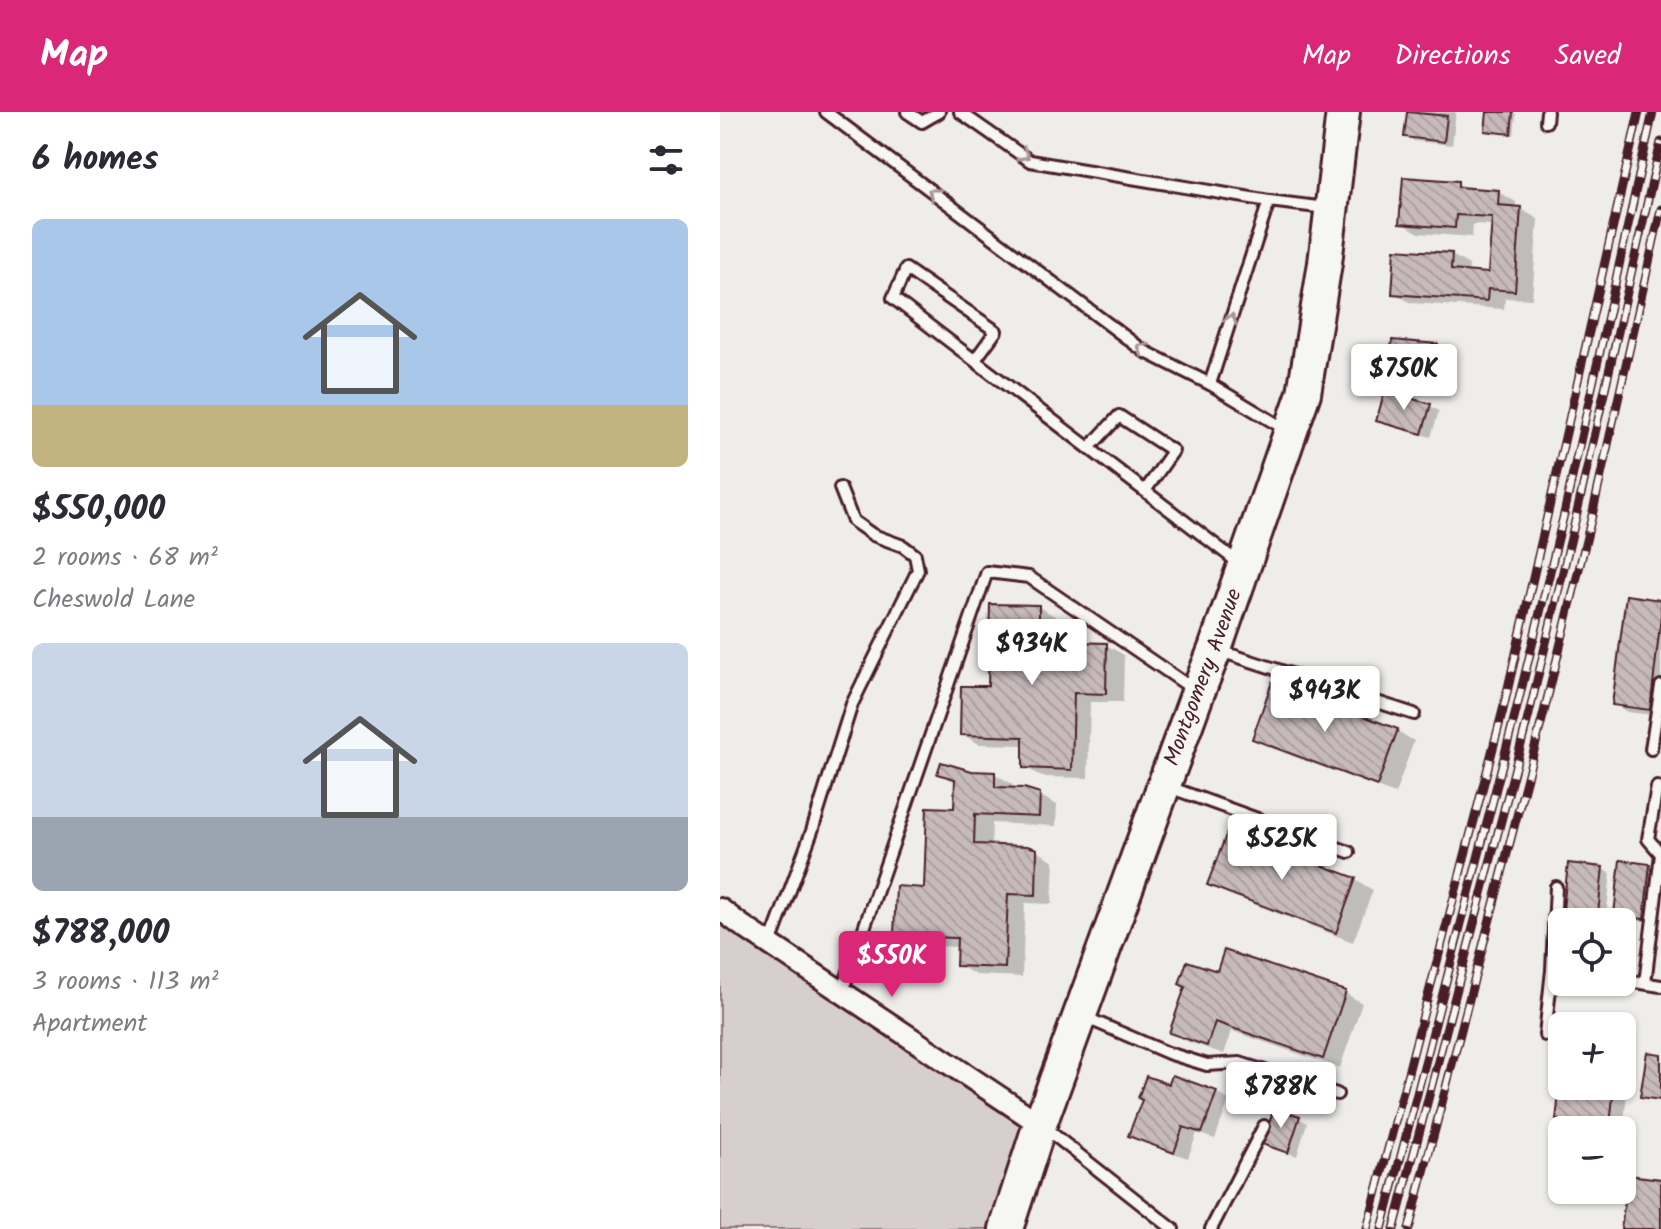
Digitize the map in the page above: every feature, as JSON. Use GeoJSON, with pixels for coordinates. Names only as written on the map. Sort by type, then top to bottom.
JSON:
{"type":"FeatureCollection","features":[{"type":"Feature","properties":{"kind":"main road","name":"Montgomery Avenue"},"geometry":{"type":"LineString","coordinates":[[1006,1229],[1040,1124],[1215,649],[1304,393],[1325,263],[1343,112]]}},
{"type":"Feature","properties":{"kind":"street"},"geometry":{"type":"LineString","coordinates":[[720,909],[1040,1124]]}},
{"type":"Feature","properties":{"kind":"lane"},"geometry":{"type":"LineString","coordinates":[[826,112],[1144,351],[1210,384],[1290,432]]}},
{"type":"Feature","properties":{"kind":"lane"},"geometry":{"type":"LineString","coordinates":[[907,112],[922,122],[939,112]]}},
{"type":"Feature","properties":{"kind":"lane"},"geometry":{"type":"LineString","coordinates":[[960,112],[1030,161],[1331,209]]}},
{"type":"Feature","properties":{"kind":"lane"},"geometry":{"type":"LineString","coordinates":[[1210,384],[1269,201]]}},
{"type":"Feature","properties":{"kind":"lane"},"geometry":{"type":"LineString","coordinates":[[975,360],[996,331],[906,269],[893,298],[1244,566]]}},
{"type":"Feature","properties":{"kind":"lane"},"geometry":{"type":"LineString","coordinates":[[1089,448],[1119,416],[1173,451],[1145,491]]}},
{"type":"Feature","properties":{"kind":"lane"},"geometry":{"type":"LineString","coordinates":[[770,944],[812,831],[852,704],[918,570],[915,555],[903,546],[873,535],[853,521],[840,488]]}},
{"type":"Feature","properties":{"kind":"lane"},"geometry":{"type":"LineString","coordinates":[[842,992],[987,572],[1029,577],[1198,692]]}},
{"type":"Feature","properties":{"kind":"lane"},"geometry":{"type":"LineString","coordinates":[[1215,649],[1414,714]]}},
{"type":"Feature","properties":{"kind":"lane"},"geometry":{"type":"LineString","coordinates":[[1651,749],[1661,686]]}},
{"type":"Feature","properties":{"kind":"lane"},"geometry":{"type":"LineString","coordinates":[[1164,785],[1349,852]]}},
{"type":"Feature","properties":{"kind":"lane"},"geometry":{"type":"LineString","coordinates":[[1645,983],[1661,854],[1648,839],[1657,787]]}},
{"type":"Feature","properties":{"kind":"lane"},"geometry":{"type":"LineString","coordinates":[[1556,887],[1556,908]]}},
{"type":"Feature","properties":{"kind":"lane"},"geometry":{"type":"LineString","coordinates":[[1636,982],[1661,986]]}},
{"type":"Feature","properties":{"kind":"lane"},"geometry":{"type":"LineString","coordinates":[[1545,1035],[1552,996]]}},
{"type":"Feature","properties":{"kind":"lane"},"geometry":{"type":"LineString","coordinates":[[1080,1015],[1168,1053],[1207,1065],[1240,1063],[1337,1094]]}},
{"type":"Feature","properties":{"kind":"lane"},"geometry":{"type":"LineString","coordinates":[[1040,1124],[1173,1229]]}},
{"type":"Feature","properties":{"kind":"lane"},"geometry":{"type":"LineString","coordinates":[[1211,1229],[1264,1126]]}},
{"type":"Feature","properties":{"kind":"shaded area"},"geometry":{"type":"Polygon","coordinates":[[[720,909],[1040,1124],[1005,1229],[720,1229],[720,909]]]}},
{"type":"Feature","properties":{"kind":"building"},"geometry":{"type":"Polygon","coordinates":[[[1407,112],[1447,116],[1444,142],[1404,137],[1407,112]]]}},
{"type":"Feature","properties":{"kind":"building"},"geometry":{"type":"Polygon","coordinates":[[[1487,112],[1513,112],[1511,134],[1485,131],[1487,112]]]}},
{"type":"Feature","properties":{"kind":"building"},"geometry":{"type":"Polygon","coordinates":[[[1403,177],[1458,181],[1458,187],[1499,190],[1498,205],[1521,207],[1515,291],[1488,289],[1487,301],[1392,294],[1395,249],[1452,253],[1451,270],[1488,273],[1492,217],[1456,215],[1455,228],[1399,224],[1403,177]]]}},
{"type":"Feature","properties":{"kind":"building"},"geometry":{"type":"Polygon","coordinates":[[[1392,340],[1438,344],[1435,377],[1389,373],[1392,340]]]}},
{"type":"Feature","properties":{"kind":"building"},"geometry":{"type":"Polygon","coordinates":[[[1385,391],[1431,404],[1422,434],[1376,421],[1385,391]]]}},
{"type":"Feature","properties":{"kind":"building"},"geometry":{"type":"Polygon","coordinates":[[[1626,595],[1661,600],[1650,710],[1612,705],[1626,595]]]}},
{"type":"Feature","properties":{"kind":"building"},"geometry":{"type":"Polygon","coordinates":[[[990,604],[1039,605],[1039,641],[1107,643],[1106,694],[1074,693],[1072,770],[1023,768],[1023,737],[960,735],[961,686],[988,686],[990,604]]]}},
{"type":"Feature","properties":{"kind":"building"},"geometry":{"type":"Polygon","coordinates":[[[1272,682],[1398,729],[1377,786],[1252,739],[1272,682]]]}},
{"type":"Feature","properties":{"kind":"building"},"geometry":{"type":"Polygon","coordinates":[[[941,762],[972,771],[995,772],[995,787],[1024,788],[1040,793],[1039,817],[975,814],[974,844],[1037,849],[1036,895],[1008,894],[1005,968],[956,966],[957,938],[894,936],[896,886],[924,888],[927,807],[954,808],[955,779],[937,774],[941,762]]]}},
{"type":"Feature","properties":{"kind":"building"},"geometry":{"type":"Polygon","coordinates":[[[1228,830],[1356,878],[1336,933],[1207,885],[1228,830]]]}},
{"type":"Feature","properties":{"kind":"building"},"geometry":{"type":"Polygon","coordinates":[[[1620,860],[1650,864],[1644,919],[1636,918],[1636,908],[1615,908],[1620,860]]]}},
{"type":"Feature","properties":{"kind":"building"},"geometry":{"type":"Polygon","coordinates":[[[1568,863],[1603,867],[1599,908],[1563,908],[1568,863]]]}},
{"type":"Feature","properties":{"kind":"building"},"geometry":{"type":"Polygon","coordinates":[[[1224,950],[1346,991],[1323,1059],[1215,1022],[1207,1046],[1169,1033],[1185,987],[1179,984],[1187,961],[1217,971],[1224,950]]]}},
{"type":"Feature","properties":{"kind":"building"},"geometry":{"type":"Polygon","coordinates":[[[1647,1052],[1661,1054],[1661,1100],[1640,1097],[1647,1052]]]}},
{"type":"Feature","properties":{"kind":"building"},"geometry":{"type":"Polygon","coordinates":[[[1172,1075],[1217,1091],[1202,1133],[1183,1127],[1174,1153],[1128,1136],[1142,1100],[1138,1098],[1146,1076],[1169,1084],[1172,1075]]]}},
{"type":"Feature","properties":{"kind":"building"},"geometry":{"type":"Polygon","coordinates":[[[1558,1100],[1613,1100],[1611,1116],[1556,1116],[1558,1100]]]}},
{"type":"Feature","properties":{"kind":"building"},"geometry":{"type":"Polygon","coordinates":[[[1274,1108],[1300,1116],[1288,1153],[1262,1144],[1274,1108]]]}},
{"type":"Feature","properties":{"kind":"building"},"geometry":{"type":"Polygon","coordinates":[[[1636,1176],[1661,1179],[1661,1229],[1621,1229],[1624,1204],[1636,1204],[1636,1176]]]}},
{"type":"Feature","properties":{"kind":"railway"},"geometry":{"type":"LineString","coordinates":[[1367,1229],[1503,710],[1639,112]]}},
{"type":"Feature","properties":{"kind":"railway"},"geometry":{"type":"LineString","coordinates":[[1382,1229],[1564,514],[1653,112]]}},
{"type":"Feature","properties":{"kind":"railway"},"geometry":{"type":"LineString","coordinates":[[1394,1229],[1529,714],[1661,142]]}},
{"type":"Feature","properties":{"kind":"railway"},"geometry":{"type":"LineString","coordinates":[[1409,1229],[1543,716],[1661,209]]}}]}
